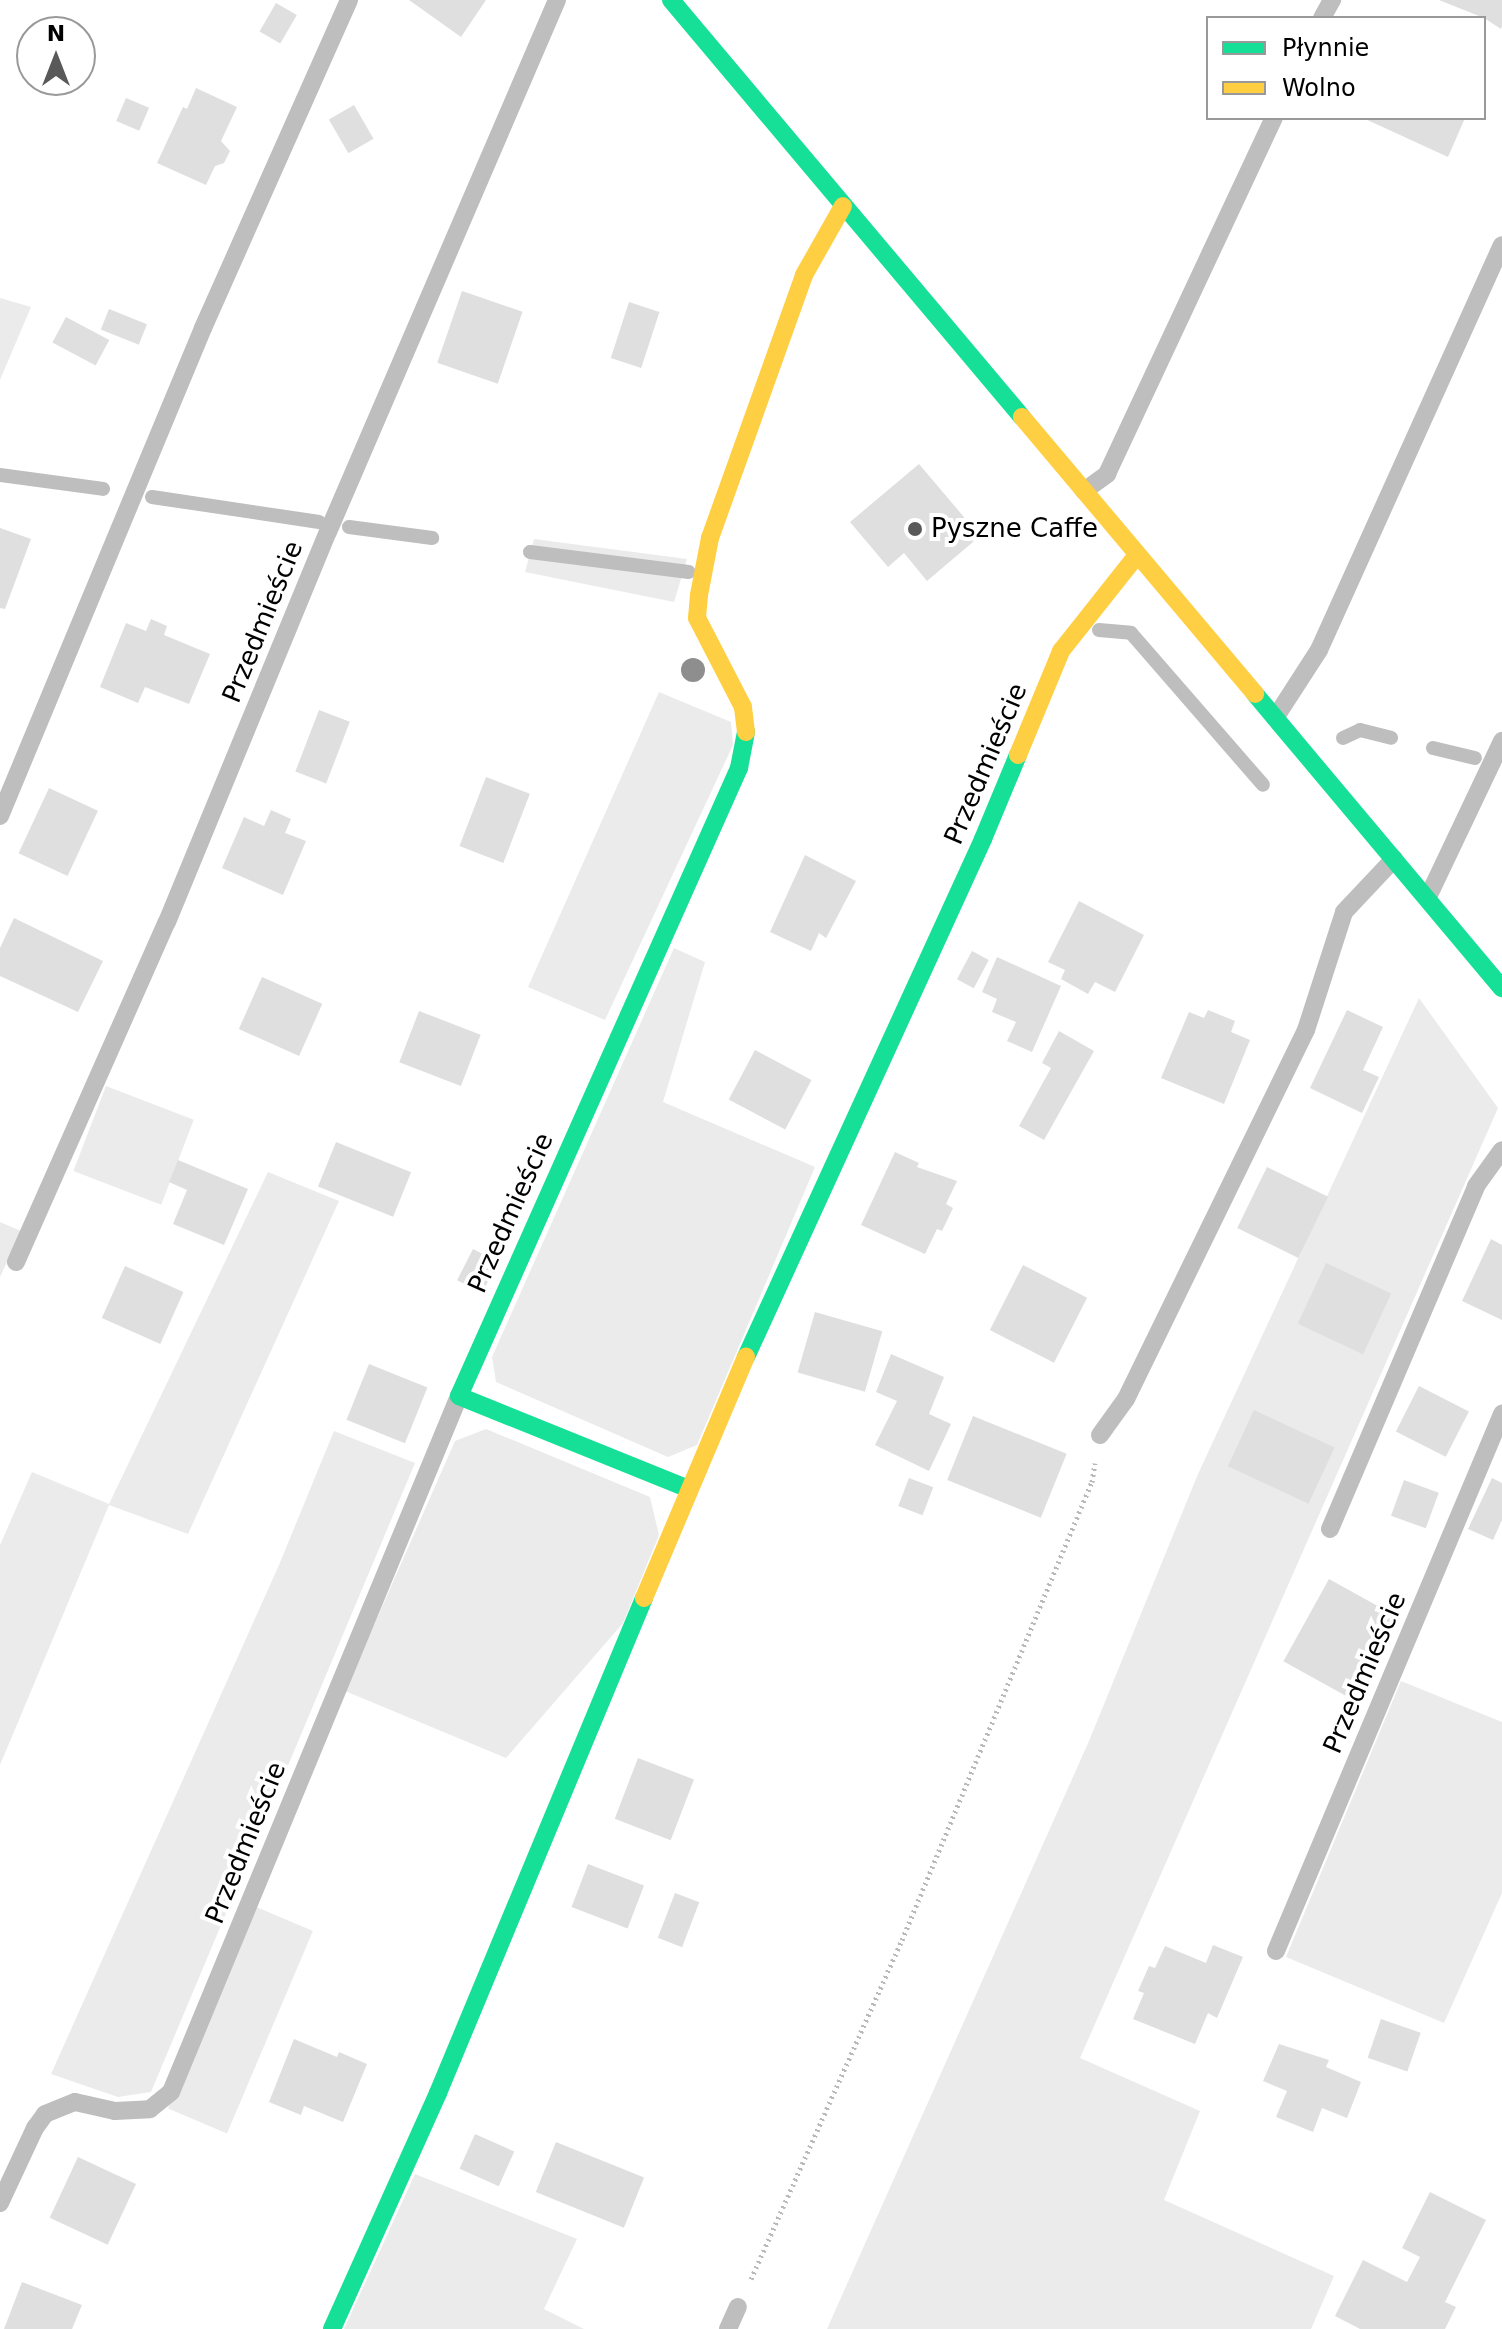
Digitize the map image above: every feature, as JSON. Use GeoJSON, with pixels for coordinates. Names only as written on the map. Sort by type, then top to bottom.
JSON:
{"type":"FeatureCollection","features":[{"type":"Feature","properties":{"kind":"street"},"geometry":{"type":"LineString","coordinates":[[671,0],[1502,988]]}},
{"type":"Feature","properties":{"kind":"street","name":"Przedmieście"},"geometry":{"type":"LineString","coordinates":[[459,1396],[739,768],[747,736],[743,707],[697,618],[701,581],[710,538],[804,275],[843,206]]}},
{"type":"Feature","properties":{"kind":"street","name":"Przedmieście"},"geometry":{"type":"LineString","coordinates":[[332,2329],[516,1909],[689,1489],[791,1253],[983,839],[1061,651],[1137,555]]}},
{"type":"Feature","properties":{"kind":"street"},"geometry":{"type":"LineString","coordinates":[[459,1396],[689,1489]]}},
{"type":"Feature","properties":{"kind":"lane"},"geometry":{"type":"LineString","coordinates":[[0,816],[203,328],[349,0]]}},
{"type":"Feature","properties":{"kind":"lane","name":"Przedmieście"},"geometry":{"type":"LineString","coordinates":[[16,1262],[167,922],[328,532],[557,0]]}},
{"type":"Feature","properties":{"kind":"lane"},"geometry":{"type":"LineString","coordinates":[[1084,491],[1107,474],[1273,120]]}},
{"type":"Feature","properties":{"kind":"lane"},"geometry":{"type":"LineString","coordinates":[[1275,718],[1319,650],[1435,386],[1502,245]]}},
{"type":"Feature","properties":{"kind":"lane"},"geometry":{"type":"LineString","coordinates":[[1427,900],[1502,741]]}},
{"type":"Feature","properties":{"kind":"lane"},"geometry":{"type":"LineString","coordinates":[[1100,1435],[1126,1399],[1306,1030],[1344,912],[1394,859]]}},
{"type":"Feature","properties":{"kind":"lane"},"geometry":{"type":"LineString","coordinates":[[1330,1529],[1476,1186],[1502,1150]]}},
{"type":"Feature","properties":{"kind":"lane","name":"Przedmieście"},"geometry":{"type":"LineString","coordinates":[[0,2203],[35,2128],[45,2114],[75,2102],[115,2111],[150,2109],[171,2092],[459,1396]]}},
{"type":"Feature","properties":{"kind":"lane","name":"Przedmieście"},"geometry":{"type":"LineString","coordinates":[[1276,1951],[1502,1414]]}},
{"type":"Feature","properties":{"kind":"lane"},"geometry":{"type":"LineString","coordinates":[[728,2329],[738,2307]]}},
{"type":"Feature","properties":{"kind":"path"},"geometry":{"type":"LineString","coordinates":[[738,2307],[914,1912],[1092,1482],[1100,1435]]}},
{"type":"Feature","properties":{"kind":"shaded area"},"geometry":{"type":"Polygon","coordinates":[[[0,298],[31,307],[0,380],[0,298]]]}},
{"type":"Feature","properties":{"kind":"shaded area"},"geometry":{"type":"Polygon","coordinates":[[[534,539],[687,559],[674,602],[525,572],[534,539]]]}},
{"type":"Feature","properties":{"kind":"shaded area"},"geometry":{"type":"Polygon","coordinates":[[[659,692],[731,722],[733,745],[605,1020],[528,987],[659,692]]]}},
{"type":"Feature","properties":{"kind":"shaded area"},"geometry":{"type":"Polygon","coordinates":[[[674,948],[705,962],[663,1102],[815,1167],[697,1445],[668,1457],[496,1382],[492,1357],[674,948]]]}},
{"type":"Feature","properties":{"kind":"shaded area"},"geometry":{"type":"Polygon","coordinates":[[[1419,998],[1498,1108],[1080,2058],[1200,2111],[1164,2200],[1334,2276],[1311,2329],[827,2329],[1089,1741],[1198,1474],[1419,998]]]}},
{"type":"Feature","properties":{"kind":"shaded area"},"geometry":{"type":"Polygon","coordinates":[[[106,1086],[194,1120],[161,1205],[73,1171],[106,1086]]]}},
{"type":"Feature","properties":{"kind":"shaded area"},"geometry":{"type":"Polygon","coordinates":[[[268,1172],[339,1201],[188,1534],[109,1505],[0,1765],[0,1545],[32,1472],[109,1504],[268,1172]]]}},
{"type":"Feature","properties":{"kind":"shaded area"},"geometry":{"type":"Polygon","coordinates":[[[0,1222],[21,1231],[0,1277],[0,1222]]]}},
{"type":"Feature","properties":{"kind":"shaded area"},"geometry":{"type":"Polygon","coordinates":[[[486,1429],[650,1497],[659,1535],[623,1623],[506,1758],[345,1691],[455,1441],[486,1429]]]}},
{"type":"Feature","properties":{"kind":"shaded area"},"geometry":{"type":"Polygon","coordinates":[[[334,1431],[415,1463],[151,2092],[118,2097],[51,2074],[279,1565],[334,1431]]]}},
{"type":"Feature","properties":{"kind":"shaded area"},"geometry":{"type":"Polygon","coordinates":[[[1401,1681],[1502,1722],[1502,1893],[1444,2023],[1286,1957],[1401,1681]]]}},
{"type":"Feature","properties":{"kind":"shaded area"},"geometry":{"type":"Polygon","coordinates":[[[254,1906],[313,1931],[227,2134],[168,2109],[254,1906]]]}},
{"type":"Feature","properties":{"kind":"shaded area"},"geometry":{"type":"Polygon","coordinates":[[[415,2174],[577,2239],[544,2309],[584,2329],[344,2329],[415,2174]]]}},
{"type":"Feature","properties":{"kind":"building"},"geometry":{"type":"Polygon","coordinates":[[[409,0],[486,0],[461,37],[409,0]]]}},
{"type":"Feature","properties":{"kind":"building"},"geometry":{"type":"Polygon","coordinates":[[[1439,0],[1502,0],[1501,29],[1486,19],[1486,16],[1439,0]]]}},
{"type":"Feature","properties":{"kind":"building"},"geometry":{"type":"Polygon","coordinates":[[[276,3],[297,15],[280,44],[260,32],[276,3]]]}},
{"type":"Feature","properties":{"kind":"building"},"geometry":{"type":"Polygon","coordinates":[[[196,88],[237,107],[221,141],[230,151],[224,163],[215,166],[206,185],[157,163],[183,107],[187,109],[196,88]]]}},
{"type":"Feature","properties":{"kind":"building"},"geometry":{"type":"Polygon","coordinates":[[[126,98],[149,108],[139,131],[116,121],[126,98]]]}},
{"type":"Feature","properties":{"kind":"building"},"geometry":{"type":"Polygon","coordinates":[[[354,105],[374,139],[348,153],[329,120],[354,105]]]}},
{"type":"Feature","properties":{"kind":"building"},"geometry":{"type":"Polygon","coordinates":[[[1367,120],[1464,120],[1448,157],[1367,120]]]}},
{"type":"Feature","properties":{"kind":"building"},"geometry":{"type":"Polygon","coordinates":[[[462,291],[523,312],[498,384],[437,363],[462,291]]]}},
{"type":"Feature","properties":{"kind":"building"},"geometry":{"type":"Polygon","coordinates":[[[629,302],[659,312],[641,368],[611,358],[629,302]]]}},
{"type":"Feature","properties":{"kind":"building"},"geometry":{"type":"Polygon","coordinates":[[[109,309],[147,324],[139,345],[101,329],[109,309]]]}},
{"type":"Feature","properties":{"kind":"building"},"geometry":{"type":"Polygon","coordinates":[[[66,317],[109,340],[96,366],[52,343],[66,317]]]}},
{"type":"Feature","properties":{"kind":"building","name":"Pyszne Caffe"},"geometry":{"type":"Polygon","coordinates":[[[919,464],[980,536],[927,581],[904,553],[888,567],[850,522],[919,464]]]}},
{"type":"Feature","properties":{"kind":"building"},"geometry":{"type":"Polygon","coordinates":[[[0,528],[31,539],[5,609],[0,608],[0,528]]]}},
{"type":"Feature","properties":{"kind":"building"},"geometry":{"type":"Polygon","coordinates":[[[151,619],[167,626],[164,635],[210,654],[189,704],[145,687],[138,703],[100,687],[126,623],[146,631],[151,619]]]}},
{"type":"Feature","properties":{"kind":"building"},"geometry":{"type":"Polygon","coordinates":[[[319,710],[350,722],[326,783],[295,772],[319,710]]]}},
{"type":"Feature","properties":{"kind":"building"},"geometry":{"type":"Polygon","coordinates":[[[486,777],[530,794],[503,863],[459,846],[486,777]]]}},
{"type":"Feature","properties":{"kind":"building"},"geometry":{"type":"Polygon","coordinates":[[[49,788],[98,811],[68,876],[19,853],[49,788]]]}},
{"type":"Feature","properties":{"kind":"building"},"geometry":{"type":"Polygon","coordinates":[[[271,810],[291,819],[285,833],[306,841],[283,895],[222,868],[244,817],[264,826],[271,810]]]}},
{"type":"Feature","properties":{"kind":"building"},"geometry":{"type":"Polygon","coordinates":[[[805,855],[856,881],[826,938],[819,933],[811,951],[770,932],[805,855]]]}},
{"type":"Feature","properties":{"kind":"building"},"geometry":{"type":"Polygon","coordinates":[[[1079,901],[1144,935],[1115,992],[1095,982],[1088,994],[1061,979],[1065,970],[1048,962],[1079,901]]]}},
{"type":"Feature","properties":{"kind":"building"},"geometry":{"type":"Polygon","coordinates":[[[14,918],[103,961],[78,1012],[0,976],[0,948],[14,918]]]}},
{"type":"Feature","properties":{"kind":"building"},"geometry":{"type":"Polygon","coordinates":[[[972,951],[989,960],[974,988],[957,979],[972,951]]]}},
{"type":"Feature","properties":{"kind":"building"},"geometry":{"type":"Polygon","coordinates":[[[997,957],[1061,986],[1032,1052],[1007,1041],[1016,1022],[992,1012],[997,999],[982,992],[997,957]]]}},
{"type":"Feature","properties":{"kind":"building"},"geometry":{"type":"Polygon","coordinates":[[[262,977],[322,1004],[299,1056],[239,1029],[262,977]]]}},
{"type":"Feature","properties":{"kind":"building"},"geometry":{"type":"Polygon","coordinates":[[[1208,1010],[1235,1021],[1231,1032],[1250,1040],[1224,1104],[1161,1078],[1189,1012],[1204,1018],[1208,1010]]]}},
{"type":"Feature","properties":{"kind":"building"},"geometry":{"type":"Polygon","coordinates":[[[1347,1010],[1383,1027],[1363,1070],[1379,1077],[1362,1113],[1310,1088],[1347,1010]]]}},
{"type":"Feature","properties":{"kind":"building"},"geometry":{"type":"Polygon","coordinates":[[[419,1011],[481,1035],[461,1086],[399,1062],[419,1011]]]}},
{"type":"Feature","properties":{"kind":"building"},"geometry":{"type":"Polygon","coordinates":[[[1059,1031],[1094,1051],[1044,1140],[1019,1126],[1051,1068],[1042,1063],[1059,1031]]]}},
{"type":"Feature","properties":{"kind":"building"},"geometry":{"type":"Polygon","coordinates":[[[755,1050],[812,1080],[785,1129],[729,1099],[755,1050]]]}},
{"type":"Feature","properties":{"kind":"building"},"geometry":{"type":"Polygon","coordinates":[[[336,1142],[411,1172],[393,1217],[318,1187],[336,1142]]]}},
{"type":"Feature","properties":{"kind":"building"},"geometry":{"type":"Polygon","coordinates":[[[895,1152],[919,1163],[917,1167],[957,1181],[946,1204],[953,1208],[942,1231],[937,1229],[925,1254],[861,1225],[895,1152]]]}},
{"type":"Feature","properties":{"kind":"building"},"geometry":{"type":"Polygon","coordinates":[[[178,1160],[248,1189],[224,1245],[173,1224],[187,1190],[169,1182],[178,1160]]]}},
{"type":"Feature","properties":{"kind":"building"},"geometry":{"type":"Polygon","coordinates":[[[1267,1167],[1328,1197],[1298,1258],[1237,1228],[1267,1167]]]}},
{"type":"Feature","properties":{"kind":"building"},"geometry":{"type":"Polygon","coordinates":[[[1491,1239],[1502,1245],[1502,1320],[1462,1301],[1491,1239]]]}},
{"type":"Feature","properties":{"kind":"building"},"geometry":{"type":"Polygon","coordinates":[[[473,1249],[498,1262],[482,1293],[457,1280],[473,1249]]]}},
{"type":"Feature","properties":{"kind":"building"},"geometry":{"type":"Polygon","coordinates":[[[1326,1263],[1391,1293],[1363,1354],[1298,1324],[1326,1263]]]}},
{"type":"Feature","properties":{"kind":"building"},"geometry":{"type":"Polygon","coordinates":[[[1023,1265],[1087,1298],[1054,1363],[990,1330],[1023,1265]]]}},
{"type":"Feature","properties":{"kind":"building"},"geometry":{"type":"Polygon","coordinates":[[[125,1266],[183,1292],[160,1344],[102,1318],[125,1266]]]}},
{"type":"Feature","properties":{"kind":"building"},"geometry":{"type":"Polygon","coordinates":[[[815,1312],[882,1331],[865,1392],[798,1373],[815,1312]]]}},
{"type":"Feature","properties":{"kind":"building"},"geometry":{"type":"Polygon","coordinates":[[[891,1354],[944,1377],[929,1414],[951,1424],[929,1471],[875,1445],[897,1401],[876,1392],[891,1354]]]}},
{"type":"Feature","properties":{"kind":"building"},"geometry":{"type":"Polygon","coordinates":[[[369,1364],[427,1388],[405,1443],[347,1420],[369,1364]]]}},
{"type":"Feature","properties":{"kind":"building"},"geometry":{"type":"Polygon","coordinates":[[[1419,1386],[1469,1411],[1446,1457],[1396,1431],[1419,1386]]]}},
{"type":"Feature","properties":{"kind":"building"},"geometry":{"type":"Polygon","coordinates":[[[1254,1410],[1335,1448],[1308,1504],[1228,1466],[1254,1410]]]}},
{"type":"Feature","properties":{"kind":"building"},"geometry":{"type":"Polygon","coordinates":[[[973,1416],[1067,1454],[1041,1518],[947,1480],[973,1416]]]}},
{"type":"Feature","properties":{"kind":"building"},"geometry":{"type":"Polygon","coordinates":[[[909,1478],[933,1487],[923,1515],[898,1506],[909,1478]]]}},
{"type":"Feature","properties":{"kind":"building"},"geometry":{"type":"Polygon","coordinates":[[[1492,1478],[1502,1483],[1502,1520],[1493,1540],[1468,1529],[1492,1478]]]}},
{"type":"Feature","properties":{"kind":"building"},"geometry":{"type":"Polygon","coordinates":[[[1404,1480],[1439,1493],[1426,1528],[1391,1516],[1404,1480]]]}},
{"type":"Feature","properties":{"kind":"building"},"geometry":{"type":"Polygon","coordinates":[[[1329,1579],[1399,1618],[1353,1700],[1283,1661],[1329,1579]]]}},
{"type":"Feature","properties":{"kind":"building"},"geometry":{"type":"Polygon","coordinates":[[[638,1758],[694,1780],[671,1840],[615,1819],[638,1758]]]}},
{"type":"Feature","properties":{"kind":"building"},"geometry":{"type":"Polygon","coordinates":[[[588,1864],[644,1886],[628,1928],[572,1907],[588,1864]]]}},
{"type":"Feature","properties":{"kind":"building"},"geometry":{"type":"Polygon","coordinates":[[[675,1893],[699,1902],[682,1947],[658,1938],[675,1893]]]}},
{"type":"Feature","properties":{"kind":"building"},"geometry":{"type":"Polygon","coordinates":[[[1213,1945],[1243,1957],[1217,2018],[1208,2013],[1195,2044],[1133,2019],[1144,1993],[1138,1991],[1149,1966],[1155,1968],[1165,1946],[1206,1963],[1213,1945]]]}},
{"type":"Feature","properties":{"kind":"building"},"geometry":{"type":"Polygon","coordinates":[[[1381,2019],[1421,2033],[1407,2071],[1368,2058],[1381,2019]]]}},
{"type":"Feature","properties":{"kind":"building"},"geometry":{"type":"Polygon","coordinates":[[[294,2039],[337,2057],[339,2052],[367,2064],[343,2122],[304,2106],[301,2115],[269,2102],[294,2039]]]}},
{"type":"Feature","properties":{"kind":"building"},"geometry":{"type":"Polygon","coordinates":[[[1279,2044],[1329,2060],[1326,2067],[1361,2082],[1347,2118],[1322,2108],[1313,2132],[1276,2117],[1287,2091],[1263,2081],[1279,2044]]]}},
{"type":"Feature","properties":{"kind":"building"},"geometry":{"type":"Polygon","coordinates":[[[475,2134],[514,2151],[499,2186],[460,2169],[475,2134]]]}},
{"type":"Feature","properties":{"kind":"building"},"geometry":{"type":"Polygon","coordinates":[[[556,2142],[644,2178],[624,2228],[536,2192],[556,2142]]]}},
{"type":"Feature","properties":{"kind":"building"},"geometry":{"type":"Polygon","coordinates":[[[78,2157],[136,2184],[108,2245],[50,2218],[78,2157]]]}},
{"type":"Feature","properties":{"kind":"building"},"geometry":{"type":"Polygon","coordinates":[[[1430,2192],[1486,2220],[1445,2302],[1456,2307],[1445,2329],[1360,2329],[1335,2316],[1363,2260],[1407,2282],[1420,2257],[1402,2248],[1430,2192]]]}},
{"type":"Feature","properties":{"kind":"building"},"geometry":{"type":"Polygon","coordinates":[[[22,2282],[82,2305],[72,2329],[4,2329],[22,2282]]]}},
{"type":"Feature","properties":{"kind":"waterway"},"geometry":{"type":"LineString","coordinates":[[0,475],[103,489]]}},
{"type":"Feature","properties":{"kind":"waterway"},"geometry":{"type":"LineString","coordinates":[[152,497],[319,522]]}},
{"type":"Feature","properties":{"kind":"waterway"},"geometry":{"type":"LineString","coordinates":[[349,527],[432,538]]}},
{"type":"Feature","properties":{"kind":"waterway"},"geometry":{"type":"LineString","coordinates":[[530,552],[689,572]]}},
{"type":"Feature","properties":{"kind":"waterway"},"geometry":{"type":"LineString","coordinates":[[1099,630],[1131,633],[1263,785]]}},
{"type":"Feature","properties":{"kind":"waterway"},"geometry":{"type":"LineString","coordinates":[[1343,738],[1360,730],[1391,738]]}},
{"type":"Feature","properties":{"kind":"waterway"},"geometry":{"type":"LineString","coordinates":[[1433,748],[1475,758]]}},
{"type":"Feature","properties":{"kind":"traffic: fast"},"geometry":{"type":"LineString","coordinates":[[671,0],[1022,417]]}},
{"type":"Feature","properties":{"kind":"traffic: fast"},"geometry":{"type":"LineString","coordinates":[[1255,694],[1502,988]]}},
{"type":"Feature","properties":{"kind":"traffic: fast"},"geometry":{"type":"LineString","coordinates":[[689,1489],[459,1396],[739,768],[746,732]]}},
{"type":"Feature","properties":{"kind":"traffic: fast"},"geometry":{"type":"LineString","coordinates":[[746,1357],[983,839],[1018,755]]}},
{"type":"Feature","properties":{"kind":"traffic: fast"},"geometry":{"type":"LineString","coordinates":[[332,2329],[438,2093],[644,1598]]}},
{"type":"Feature","properties":{"kind":"traffic: slow"},"geometry":{"type":"LineString","coordinates":[[746,732],[743,707],[697,618],[699,595],[710,538],[804,275],[843,206]]}},
{"type":"Feature","properties":{"kind":"traffic: slow"},"geometry":{"type":"LineString","coordinates":[[1022,417],[1255,694]]}},
{"type":"Feature","properties":{"kind":"traffic: slow"},"geometry":{"type":"LineString","coordinates":[[1018,755],[1061,651],[1137,555]]}},
{"type":"Feature","properties":{"kind":"traffic: slow"},"geometry":{"type":"LineString","coordinates":[[644,1598],[746,1357]]}},
{"type":"Feature","properties":{"kind":"place","name":"Pyszne Caffe"},"geometry":{"type":"Point","coordinates":[915,529]}}]}
